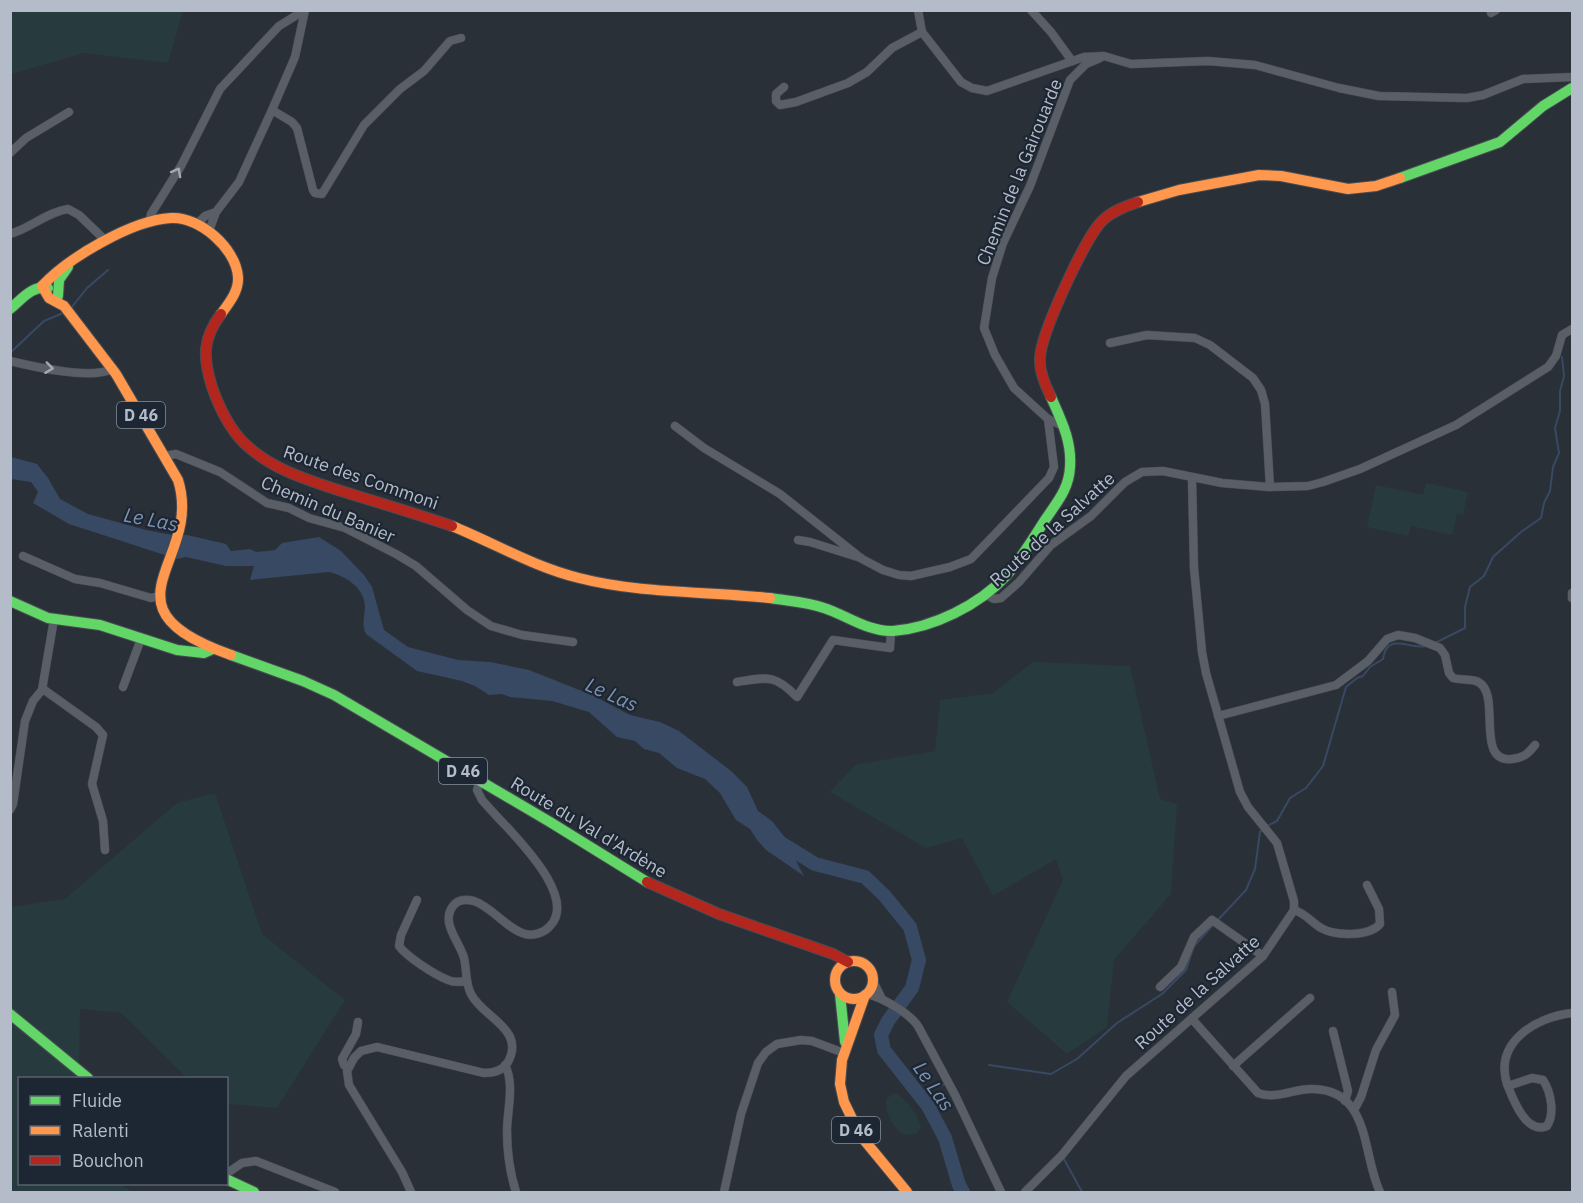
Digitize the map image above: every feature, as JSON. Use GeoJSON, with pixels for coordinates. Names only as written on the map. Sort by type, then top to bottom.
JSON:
{"type":"FeatureCollection","features":[{"type":"Feature","properties":{"kind":"street"},"geometry":{"type":"LineString","coordinates":[[918,10],[922,32],[961,82],[987,92],[1084,57],[1104,56],[1131,64],[1208,61],[1255,65],[1339,88],[1379,96],[1467,98],[1483,95],[1523,79],[1572,77]]}},
{"type":"Feature","properties":{"kind":"street"},"geometry":{"type":"LineString","coordinates":[[1031,10],[1072,61]]}},
{"type":"Feature","properties":{"kind":"street"},"geometry":{"type":"LineString","coordinates":[[209,231],[216,212],[239,183],[293,64],[305,11]]}},
{"type":"Feature","properties":{"kind":"street"},"geometry":{"type":"LineString","coordinates":[[149,223],[151,214],[181,166],[220,89],[279,26],[305,11]]}},
{"type":"Feature","properties":{"kind":"street"},"geometry":{"type":"LineString","coordinates":[[784,87],[776,94],[776,101],[780,105],[796,102],[848,82],[867,72],[892,48],[922,32]]}},
{"type":"Feature","properties":{"kind":"street"},"geometry":{"type":"LineString","coordinates":[[272,110],[292,122],[297,128],[313,190],[315,194],[322,194],[361,128],[400,88],[424,71],[446,45],[454,39],[461,38]]}},
{"type":"Feature","properties":{"kind":"street","name":"Chemin de la Gairouarde"},"geometry":{"type":"LineString","coordinates":[[1065,427],[1048,419],[1014,388],[995,355],[984,328],[992,278],[1003,243],[1030,186],[1070,80],[1086,64],[1104,56]]}},
{"type":"Feature","properties":{"kind":"street"},"geometry":{"type":"LineString","coordinates":[[737,682],[767,677],[786,685],[797,697],[833,640],[890,648],[891,631],[914,627],[945,616],[987,595],[1013,568],[1065,491],[1070,470],[1070,448],[1065,427],[1048,394],[1041,374],[1040,353],[1047,331],[1089,239],[1107,216],[1136,202],[1259,175],[1296,178],[1342,189],[1363,189],[1381,185],[1500,142],[1543,106],[1572,88]]}},
{"type":"Feature","properties":{"kind":"street"},"geometry":{"type":"LineString","coordinates":[[10,153],[26,138],[69,112]]}},
{"type":"Feature","properties":{"kind":"street"},"geometry":{"type":"LineString","coordinates":[[10,234],[68,209],[80,215],[106,241]]}},
{"type":"Feature","properties":{"kind":"street"},"geometry":{"type":"LineString","coordinates":[[197,224],[205,216],[216,212]]}},
{"type":"Feature","properties":{"kind":"street","name":"Route des Commoni"},"geometry":{"type":"LineString","coordinates":[[53,297],[43,282],[106,241],[149,223],[174,217],[197,224],[221,242],[239,271],[239,282],[233,297],[208,334],[204,351],[205,361],[228,422],[242,441],[276,466],[298,476],[455,527],[562,574],[600,583],[783,600],[819,606],[876,629],[891,631]]}},
{"type":"Feature","properties":{"kind":"street","name":"Route des Commoni"},"geometry":{"type":"LineString","coordinates":[[53,297],[62,273],[79,257]]}},
{"type":"Feature","properties":{"kind":"street"},"geometry":{"type":"LineString","coordinates":[[10,309],[24,301],[35,288],[53,297]]}},
{"type":"Feature","properties":{"kind":"street","name":"D 46"},"geometry":{"type":"LineString","coordinates":[[53,297],[127,390],[177,477],[182,491],[181,527],[161,580],[159,596]]}},
{"type":"Feature","properties":{"kind":"street"},"geometry":{"type":"LineString","coordinates":[[1367,885],[1381,915],[1380,924],[1372,930],[1357,933],[1324,930],[1303,913],[1294,910],[1294,901],[1279,846],[1242,797],[1205,666],[1196,607],[1192,478],[1270,487],[1308,486],[1360,469],[1456,425],[1543,371],[1555,359],[1562,335],[1572,329]]}},
{"type":"Feature","properties":{"kind":"street"},"geometry":{"type":"LineString","coordinates":[[1110,343],[1147,335],[1195,338],[1209,345],[1253,378],[1261,390],[1265,404],[1270,487]]}},
{"type":"Feature","properties":{"kind":"street"},"geometry":{"type":"LineString","coordinates":[[10,361],[35,367],[88,373],[101,373],[112,369]]}},
{"type":"Feature","properties":{"kind":"street"},"geometry":{"type":"LineString","coordinates":[[798,540],[862,559],[883,570],[911,576],[950,567],[971,559],[1049,477],[1054,467],[1048,419]]}},
{"type":"Feature","properties":{"kind":"street"},"geometry":{"type":"LineString","coordinates":[[675,426],[704,448],[780,494],[862,559]]}},
{"type":"Feature","properties":{"kind":"street","name":"Chemin du Banier"},"geometry":{"type":"LineString","coordinates":[[164,456],[176,454],[220,472],[267,503],[289,508],[309,518],[345,528],[396,554],[416,566],[467,610],[491,626],[522,635],[573,642]]}},
{"type":"Feature","properties":{"kind":"street","name":"Route de la Salvatte"},"geometry":{"type":"LineString","coordinates":[[987,595],[994,599],[1001,598],[1019,582],[1051,546],[1091,516],[1132,477],[1142,472],[1163,471],[1192,478]]}},
{"type":"Feature","properties":{"kind":"street"},"geometry":{"type":"LineString","coordinates":[[24,556],[75,579],[100,583],[151,598],[159,596]]}},
{"type":"Feature","properties":{"kind":"street"},"geometry":{"type":"LineString","coordinates":[[1572,593],[1572,598]]}},
{"type":"Feature","properties":{"kind":"street","name":"Route du Val d'Ardène"},"geometry":{"type":"LineString","coordinates":[[159,596],[164,612],[173,626],[190,637],[213,649],[325,690],[550,822],[648,883],[669,894],[833,954],[848,962]]}},
{"type":"Feature","properties":{"kind":"street"},"geometry":{"type":"LineString","coordinates":[[10,601],[42,616],[103,626],[141,639],[196,653],[205,654],[213,649]]}},
{"type":"Feature","properties":{"kind":"street"},"geometry":{"type":"LineString","coordinates":[[10,810],[25,721],[33,701],[43,689],[54,619]]}},
{"type":"Feature","properties":{"kind":"street"},"geometry":{"type":"LineString","coordinates":[[1218,716],[1336,685],[1368,662],[1392,637],[1403,635],[1432,644],[1445,655],[1449,673],[1453,678],[1478,681],[1484,686],[1489,699],[1491,744],[1498,756],[1506,759],[1520,758],[1535,745]]}},
{"type":"Feature","properties":{"kind":"street"},"geometry":{"type":"LineString","coordinates":[[123,687],[141,639]]}},
{"type":"Feature","properties":{"kind":"street"},"geometry":{"type":"LineString","coordinates":[[43,689],[103,735],[92,784],[103,821],[105,850]]}},
{"type":"Feature","properties":{"kind":"street"},"geometry":{"type":"LineString","coordinates":[[411,1192],[402,1172],[349,1085],[348,1068],[361,1051],[376,1047],[484,1073],[494,1072],[505,1065],[512,1043],[509,1035],[475,1001],[469,989],[463,953],[448,920],[451,910],[456,903],[465,900],[479,903],[527,934],[544,931],[551,926],[557,914],[555,897],[544,871],[482,800],[477,790],[480,781]]}},
{"type":"Feature","properties":{"kind":"street"},"geometry":{"type":"LineString","coordinates":[[417,900],[401,935],[399,946],[447,980],[467,981]]}},
{"type":"Feature","properties":{"kind":"street","name":"Route de la Salvatte"},"geometry":{"type":"LineString","coordinates":[[1025,1192],[1062,1155],[1126,1076],[1263,956],[1294,910]]}},
{"type":"Feature","properties":{"kind":"street"},"geometry":{"type":"LineString","coordinates":[[1160,987],[1181,967],[1194,937],[1212,920],[1263,956]]}},
{"type":"Feature","properties":{"kind":"street"},"geometry":{"type":"LineString","coordinates":[[815,949],[829,961],[840,994],[855,999],[866,994],[873,981]]}},
{"type":"Feature","properties":{"kind":"street"},"geometry":{"type":"LineString","coordinates":[[835,976],[840,967],[848,962],[860,962],[872,975],[884,1000]]}},
{"type":"Feature","properties":{"kind":"street"},"geometry":{"type":"LineString","coordinates":[[1354,1110],[1361,1097],[1376,1050],[1395,1015],[1392,992]]}},
{"type":"Feature","properties":{"kind":"street","name":"D 46"},"geometry":{"type":"LineString","coordinates":[[840,994],[844,1019],[844,1049],[840,1078],[847,1114],[864,1141],[908,1192]]}},
{"type":"Feature","properties":{"kind":"street"},"geometry":{"type":"LineString","coordinates":[[866,994],[884,1000],[916,1022],[955,1095],[1001,1192]]}},
{"type":"Feature","properties":{"kind":"street","name":"D 46"},"geometry":{"type":"LineString","coordinates":[[844,1049],[866,994]]}},
{"type":"Feature","properties":{"kind":"street"},"geometry":{"type":"LineString","coordinates":[[1233,1066],[1310,998]]}},
{"type":"Feature","properties":{"kind":"street"},"geometry":{"type":"LineString","coordinates":[[1508,1086],[1532,1078],[1543,1080],[1548,1089],[1551,1113],[1547,1126],[1537,1129],[1530,1124],[1508,1086],[1504,1068],[1514,1040],[1536,1024],[1572,1013]]}},
{"type":"Feature","properties":{"kind":"street"},"geometry":{"type":"LineString","coordinates":[[10,1014],[87,1077]]}},
{"type":"Feature","properties":{"kind":"street"},"geometry":{"type":"LineString","coordinates":[[1192,1019],[1254,1091],[1261,1095],[1278,1095],[1312,1089],[1333,1093],[1345,1101],[1361,1121],[1380,1192]]}},
{"type":"Feature","properties":{"kind":"street"},"geometry":{"type":"LineString","coordinates":[[348,1068],[342,1059],[356,1034],[358,1022]]}},
{"type":"Feature","properties":{"kind":"street"},"geometry":{"type":"LineString","coordinates":[[1333,1031],[1348,1091],[1345,1101]]}},
{"type":"Feature","properties":{"kind":"street"},"geometry":{"type":"LineString","coordinates":[[723,1192],[741,1114],[758,1062],[766,1052],[777,1044],[801,1040],[844,1049]]}},
{"type":"Feature","properties":{"kind":"street"},"geometry":{"type":"LineString","coordinates":[[505,1065],[510,1085],[508,1151],[516,1192]]}},
{"type":"Feature","properties":{"kind":"street"},"geometry":{"type":"LineString","coordinates":[[228,1173],[242,1163],[256,1161],[334,1192]]}},
{"type":"Feature","properties":{"kind":"street"},"geometry":{"type":"LineString","coordinates":[[228,1180],[255,1192]]}},
{"type":"Feature","properties":{"kind":"green space"},"geometry":{"type":"Polygon","coordinates":[[[11,10],[183,11],[168,63],[84,53],[11,74],[11,10]]]}},
{"type":"Feature","properties":{"kind":"green space"},"geometry":{"type":"Polygon","coordinates":[[[1426,483],[1468,492],[1463,515],[1457,514],[1452,535],[1411,526],[1408,536],[1367,527],[1376,485],[1423,495],[1426,483]]]}},
{"type":"Feature","properties":{"kind":"green space"},"geometry":{"type":"Polygon","coordinates":[[[1033,662],[1130,666],[1160,799],[1177,804],[1171,894],[1114,960],[1107,1027],[1067,1054],[1007,1002],[1063,880],[1056,859],[993,896],[962,838],[926,848],[830,792],[855,765],[935,751],[940,700],[993,693],[1033,662]]]}},
{"type":"Feature","properties":{"kind":"green space"},"geometry":{"type":"Polygon","coordinates":[[[215,793],[262,934],[345,1000],[277,1108],[228,1104],[228,1077],[186,1077],[121,1013],[80,1009],[79,1077],[18,1077],[18,1185],[122,1185],[129,1190],[144,1192],[11,1192],[11,907],[65,899],[177,803],[215,793]]]}},
{"type":"Feature","properties":{"kind":"green space"},"geometry":{"type":"Polygon","coordinates":[[[895,1093],[908,1103],[918,1118],[921,1128],[916,1134],[904,1135],[890,1119],[886,1103],[887,1098],[895,1093]]]}},
{"type":"Feature","properties":{"kind":"water"},"geometry":{"type":"Polygon","coordinates":[[[11,457],[37,464],[60,499],[88,514],[146,530],[172,535],[187,535],[226,544],[231,551],[275,550],[282,543],[319,537],[341,551],[364,575],[372,587],[384,630],[408,647],[458,660],[490,662],[529,670],[592,695],[630,715],[660,722],[679,731],[731,771],[747,787],[758,811],[772,821],[790,844],[804,876],[766,850],[750,829],[736,820],[720,793],[705,779],[677,768],[659,753],[644,749],[635,741],[617,737],[589,712],[552,701],[510,697],[502,694],[489,695],[462,681],[417,671],[366,634],[363,623],[364,599],[353,583],[341,576],[329,572],[250,580],[254,566],[226,566],[186,557],[177,559],[69,524],[33,503],[38,492],[31,482],[11,479],[11,457]]]}},
{"type":"Feature","properties":{"kind":"waterway"},"geometry":{"type":"LineString","coordinates":[[71,308],[87,288],[108,270]]}},
{"type":"Feature","properties":{"kind":"waterway"},"geometry":{"type":"LineString","coordinates":[[10,353],[44,321],[63,313]]}},
{"type":"Feature","properties":{"kind":"waterway"},"geometry":{"type":"LineString","coordinates":[[1435,643],[1465,628],[1465,607],[1470,587],[1484,576],[1493,557],[1541,518],[1544,503],[1550,491],[1553,467],[1559,453],[1555,428],[1560,411],[1560,391],[1564,376],[1562,357]]}},
{"type":"Feature","properties":{"kind":"waterway"},"geometry":{"type":"LineString","coordinates":[[1217,921],[1246,890],[1255,869],[1260,832],[1277,821],[1290,798],[1306,788],[1323,766],[1346,687],[1383,659],[1389,646],[1400,643],[1427,646]]}},
{"type":"Feature","properties":{"kind":"waterway","name":"Le Las"},"geometry":{"type":"LineString","coordinates":[[776,840],[815,864],[865,877],[884,895],[910,927],[919,960],[912,988],[888,1021],[881,1035],[884,1050],[928,1106],[945,1138],[963,1192]]}},
{"type":"Feature","properties":{"kind":"waterway"},"geometry":{"type":"LineString","coordinates":[[989,1065],[1051,1074],[1077,1059],[1117,1023],[1162,994],[1186,970],[1194,946],[1213,925]]}},
{"type":"Feature","properties":{"kind":"waterway"},"geometry":{"type":"LineString","coordinates":[[917,1092],[945,1084]]}},
{"type":"Feature","properties":{"kind":"waterway"},"geometry":{"type":"LineString","coordinates":[[1064,1159],[1082,1192]]}},
{"type":"Feature","properties":{"kind":"traffic: fast"},"geometry":{"type":"LineString","coordinates":[[1400,178],[1500,142],[1543,106],[1572,88]]}},
{"type":"Feature","properties":{"kind":"traffic: fast"},"geometry":{"type":"LineString","coordinates":[[58,296],[59,280],[68,267]]}},
{"type":"Feature","properties":{"kind":"traffic: fast"},"geometry":{"type":"LineString","coordinates":[[10,309],[32,291],[48,288]]}},
{"type":"Feature","properties":{"kind":"traffic: fast"},"geometry":{"type":"LineString","coordinates":[[770,598],[818,606],[866,626],[893,631],[939,620],[983,596],[995,587],[1017,563],[1065,489],[1070,467],[1069,448],[1065,431],[1051,397]]}},
{"type":"Feature","properties":{"kind":"traffic: fast"},"geometry":{"type":"LineString","coordinates":[[10,601],[48,618],[100,625],[177,650],[204,653],[213,649]]}},
{"type":"Feature","properties":{"kind":"traffic: fast"},"geometry":{"type":"LineString","coordinates":[[231,655],[303,681],[334,695],[647,882]]}},
{"type":"Feature","properties":{"kind":"traffic: fast"},"geometry":{"type":"LineString","coordinates":[[840,994],[845,1042]]}},
{"type":"Feature","properties":{"kind":"traffic: fast"},"geometry":{"type":"LineString","coordinates":[[10,1014],[87,1077]]}},
{"type":"Feature","properties":{"kind":"traffic: fast"},"geometry":{"type":"LineString","coordinates":[[228,1180],[254,1192]]}},
{"type":"Feature","properties":{"kind":"traffic: slow"},"geometry":{"type":"LineString","coordinates":[[1138,202],[1179,190],[1259,175],[1281,176],[1348,189],[1376,186],[1400,178]]}},
{"type":"Feature","properties":{"kind":"traffic: slow"},"geometry":{"type":"LineString","coordinates":[[42,286],[53,275],[84,253],[120,233],[155,220],[182,219],[193,222],[214,236],[231,255],[236,266],[237,287],[221,314]]}},
{"type":"Feature","properties":{"kind":"traffic: slow"},"geometry":{"type":"LineString","coordinates":[[42,286],[49,298],[64,306],[116,374],[178,480],[182,509],[178,535],[162,580],[160,600],[168,619],[190,637],[231,655]]}},
{"type":"Feature","properties":{"kind":"traffic: slow"},"geometry":{"type":"LineString","coordinates":[[452,526],[530,561],[579,578],[650,590],[770,598]]}},
{"type":"Feature","properties":{"kind":"traffic: slow"},"geometry":{"type":"LineString","coordinates":[[854,961],[861,962],[867,967],[872,973],[873,980],[872,987],[867,993],[861,998],[854,999],[847,998],[841,993],[836,987],[835,980],[836,973],[841,967],[847,962],[854,961]]}},
{"type":"Feature","properties":{"kind":"traffic: slow"},"geometry":{"type":"LineString","coordinates":[[865,995],[842,1060],[840,1084],[844,1102],[860,1135],[907,1192]]}},
{"type":"Feature","properties":{"kind":"traffic: jam"},"geometry":{"type":"LineString","coordinates":[[1051,397],[1041,373],[1040,358],[1048,328],[1065,286],[1085,246],[1102,221],[1124,207],[1138,202]]}},
{"type":"Feature","properties":{"kind":"traffic: jam"},"geometry":{"type":"LineString","coordinates":[[221,314],[207,340],[207,367],[221,410],[244,443],[276,466],[300,477],[452,526]]}},
{"type":"Feature","properties":{"kind":"traffic: jam"},"geometry":{"type":"LineString","coordinates":[[647,882],[719,914],[833,954],[848,962]]}}]}
